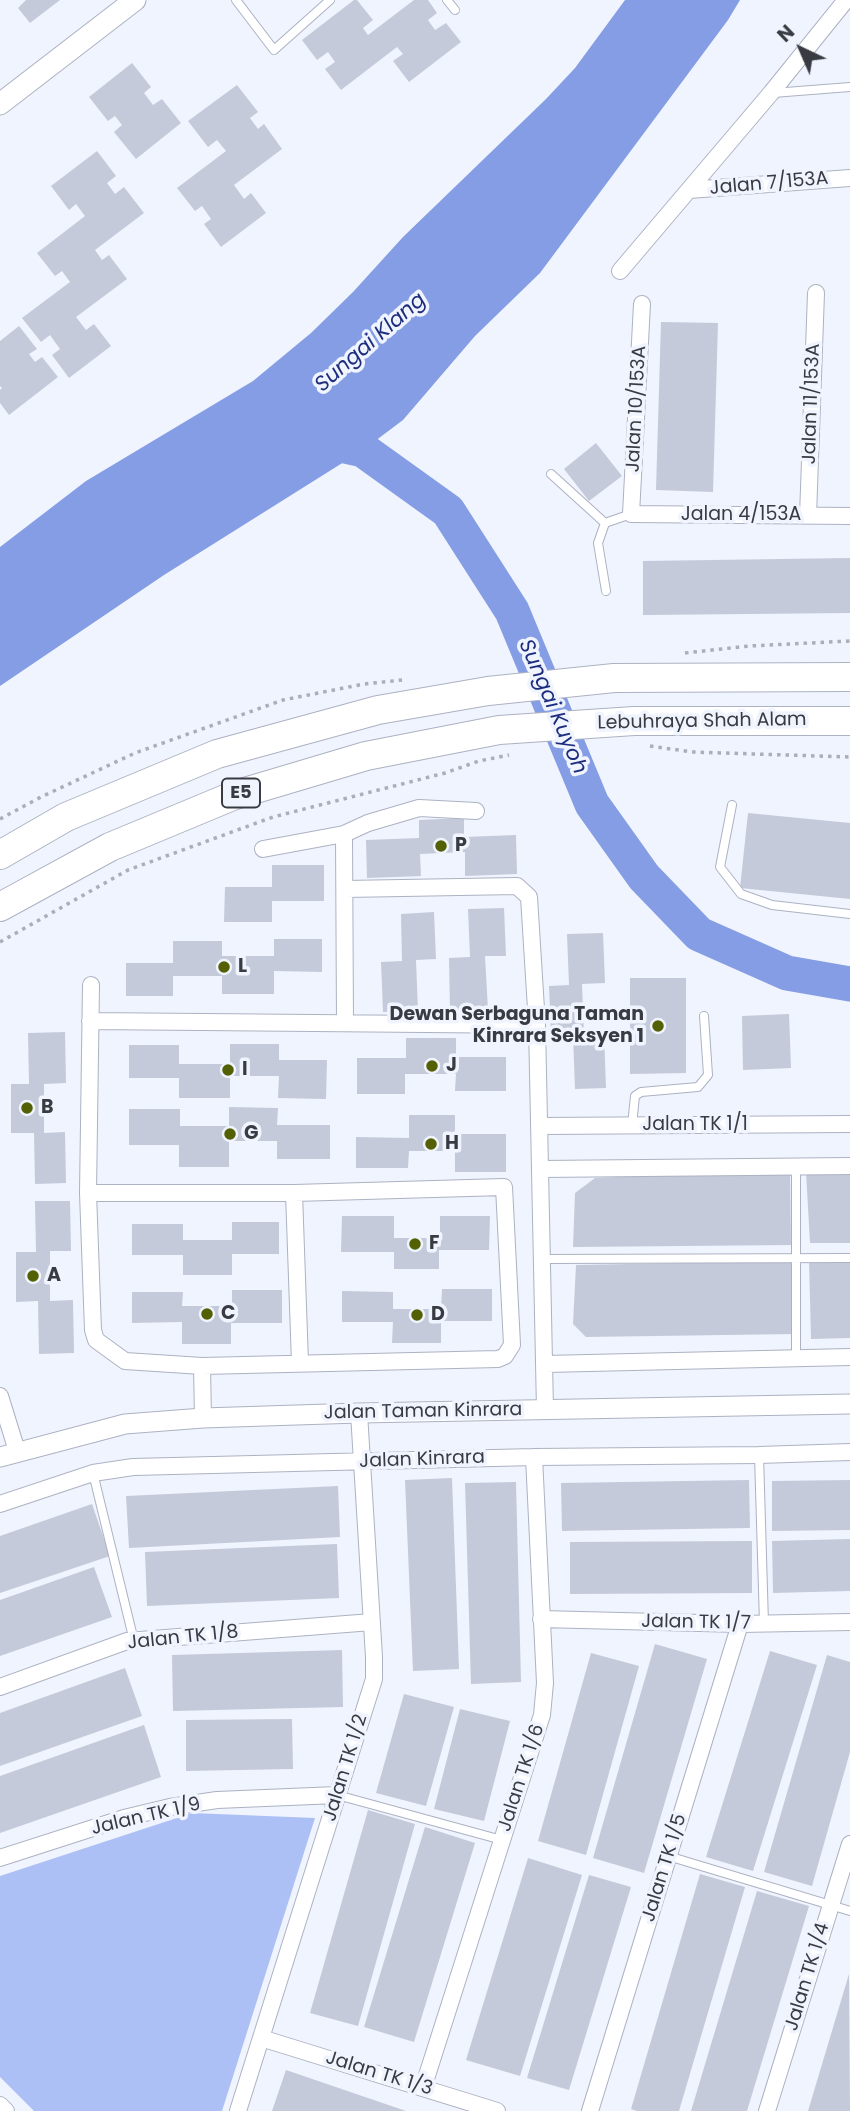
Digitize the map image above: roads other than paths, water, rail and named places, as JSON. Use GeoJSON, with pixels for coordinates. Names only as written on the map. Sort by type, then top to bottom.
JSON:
{"type":"FeatureCollection","features":[{"type":"Feature","properties":{"kind":"highway","name":"E5"},"geometry":{"type":"LineString","coordinates":[[0,855],[66,817],[217,754],[378,710],[488,691],[614,677],[850,677]]}},
{"type":"Feature","properties":{"kind":"highway","name":"Lebuhraya Shah Alam"},"geometry":{"type":"LineString","coordinates":[[0,907],[110,847],[235,794],[366,756],[499,730],[637,733],[850,721]]}},
{"type":"Feature","properties":{"kind":"main road"},"geometry":{"type":"LineString","coordinates":[[0,104],[135,0]]}},
{"type":"Feature","properties":{"kind":"street"},"geometry":{"type":"LineString","coordinates":[[621,271],[846,3]]}},
{"type":"Feature","properties":{"kind":"street","name":"Jalan 7/153A"},"geometry":{"type":"LineString","coordinates":[[689,190],[850,178]]}},
{"type":"Feature","properties":{"kind":"street","name":"Jalan 11/153A"},"geometry":{"type":"LineString","coordinates":[[808,516],[816,293]]}},
{"type":"Feature","properties":{"kind":"street","name":"Jalan 10/153A"},"geometry":{"type":"LineString","coordinates":[[631,514],[642,304]]}},
{"type":"Feature","properties":{"kind":"street","name":"Jalan 4/153A"},"geometry":{"type":"LineString","coordinates":[[631,514],[850,516]]}},
{"type":"Feature","properties":{"kind":"street"},"geometry":{"type":"LineString","coordinates":[[262,849],[344,834],[368,823],[419,808],[476,811]]}},
{"type":"Feature","properties":{"kind":"street"},"geometry":{"type":"LineString","coordinates":[[344,834],[345,1023]]}},
{"type":"Feature","properties":{"kind":"street"},"geometry":{"type":"LineString","coordinates":[[345,889],[517,886],[529,897],[537,1025],[545,1410]]}},
{"type":"Feature","properties":{"kind":"street"},"geometry":{"type":"LineString","coordinates":[[89,1193],[293,1193],[504,1187],[512,1345],[505,1356],[498,1359],[202,1366],[125,1362],[96,1340],[93,1330],[89,1193],[91,985]]}},
{"type":"Feature","properties":{"kind":"street"},"geometry":{"type":"LineString","coordinates":[[90,1021],[537,1025]]}},
{"type":"Feature","properties":{"kind":"street","name":"Jalan TK 1/1"},"geometry":{"type":"LineString","coordinates":[[540,1126],[850,1124]]}},
{"type":"Feature","properties":{"kind":"street"},"geometry":{"type":"LineString","coordinates":[[541,1169],[850,1166]]}},
{"type":"Feature","properties":{"kind":"street"},"geometry":{"type":"LineString","coordinates":[[293,1193],[300,1363]]}},
{"type":"Feature","properties":{"kind":"street"},"geometry":{"type":"LineString","coordinates":[[545,1364],[850,1357]]}},
{"type":"Feature","properties":{"kind":"street"},"geometry":{"type":"LineString","coordinates":[[202,1366],[203,1418]]}},
{"type":"Feature","properties":{"kind":"street"},"geometry":{"type":"LineString","coordinates":[[0,1396],[8,1454]]}},
{"type":"Feature","properties":{"kind":"street","name":"Jalan Taman Kinrara"},"geometry":{"type":"LineString","coordinates":[[8,1454],[125,1424],[203,1418],[850,1404]]}},
{"type":"Feature","properties":{"kind":"street","name":"Jalan TK 1/2"},"geometry":{"type":"LineString","coordinates":[[238,2111],[374,1679],[359,1413]]}},
{"type":"Feature","properties":{"kind":"street","name":"Jalan Kinrara"},"geometry":{"type":"LineString","coordinates":[[0,1504],[93,1474],[133,1467],[850,1452]]}},
{"type":"Feature","properties":{"kind":"street","name":"Jalan TK 1/6"},"geometry":{"type":"LineString","coordinates":[[423,2088],[542,1715],[545,1683],[534,1457]]}},
{"type":"Feature","properties":{"kind":"street","name":"Jalan TK 1/7"},"geometry":{"type":"LineString","coordinates":[[541,1619],[764,1625],[850,1622]]}},
{"type":"Feature","properties":{"kind":"street","name":"Jalan TK 1/8"},"geometry":{"type":"LineString","coordinates":[[0,1687],[127,1641],[372,1622]]}},
{"type":"Feature","properties":{"kind":"street","name":"Jalan TK 1/5"},"geometry":{"type":"LineString","coordinates":[[590,2111],[740,1624]]}},
{"type":"Feature","properties":{"kind":"street","name":"Jalan TK 1/9"},"geometry":{"type":"LineString","coordinates":[[0,1858],[124,1818],[170,1807],[217,1800],[337,1795]]}},
{"type":"Feature","properties":{"kind":"street","name":"Jalan TK 1/4"},"geometry":{"type":"LineString","coordinates":[[767,2111],[850,1844]]}},
{"type":"Feature","properties":{"kind":"street","name":"Jalan TK 1/3"},"geometry":{"type":"LineString","coordinates":[[261,2038],[497,2111]]}},
{"type":"Feature","properties":{"kind":"street"},"geometry":{"type":"LineString","coordinates":[[0,2105],[6,2111]]}},
{"type":"Feature","properties":{"kind":"lane"},"geometry":{"type":"LineString","coordinates":[[236,0],[274,50],[330,0]]}},
{"type":"Feature","properties":{"kind":"lane"},"geometry":{"type":"LineString","coordinates":[[447,0],[455,10]]}},
{"type":"Feature","properties":{"kind":"lane"},"geometry":{"type":"LineString","coordinates":[[771,93],[850,87]]}},
{"type":"Feature","properties":{"kind":"lane"},"geometry":{"type":"LineString","coordinates":[[551,474],[605,523]]}},
{"type":"Feature","properties":{"kind":"lane"},"geometry":{"type":"LineString","coordinates":[[605,523],[631,514]]}},
{"type":"Feature","properties":{"kind":"lane"},"geometry":{"type":"LineString","coordinates":[[605,523],[598,543],[606,591]]}},
{"type":"Feature","properties":{"kind":"lane"},"geometry":{"type":"LineString","coordinates":[[732,805],[720,867],[741,894],[772,905],[850,914]]}},
{"type":"Feature","properties":{"kind":"lane"},"geometry":{"type":"LineString","coordinates":[[632,1125],[635,1096],[640,1091],[698,1087],[708,1075],[704,1016]]}},
{"type":"Feature","properties":{"kind":"lane"},"geometry":{"type":"LineString","coordinates":[[796,1166],[796,1358]]}},
{"type":"Feature","properties":{"kind":"lane"},"geometry":{"type":"LineString","coordinates":[[543,1259],[850,1258]]}},
{"type":"Feature","properties":{"kind":"lane"},"geometry":{"type":"LineString","coordinates":[[759,1455],[764,1625]]}},
{"type":"Feature","properties":{"kind":"lane"},"geometry":{"type":"LineString","coordinates":[[93,1474],[134,1641]]}},
{"type":"Feature","properties":{"kind":"lane"},"geometry":{"type":"LineString","coordinates":[[337,1795],[502,1840]]}},
{"type":"Feature","properties":{"kind":"lane"},"geometry":{"type":"LineString","coordinates":[[668,1856],[850,1911]]}},
{"type":"Feature","properties":{"kind":"water","name":"Sungai Klang"},"geometry":{"type":"Polygon","coordinates":[[[625,0],[740,0],[728,20],[540,273],[475,336],[403,420],[363,450],[164,575],[0,686],[0,547],[86,481],[253,381],[311,333],[403,237],[546,99],[575,68],[625,0]]]}},
{"type":"Feature","properties":{"kind":"waterway","name":"Sungai Kuyoh"},"geometry":{"type":"LineString","coordinates":[[317,440],[363,450],[448,511],[512,611],[592,804],[644,877],[699,934],[787,973],[850,984]]}},
{"type":"Feature","properties":{"kind":"place","name":"P"},"geometry":{"type":"Point","coordinates":[441,846]}},
{"type":"Feature","properties":{"kind":"place","name":"L"},"geometry":{"type":"Point","coordinates":[224,967]}},
{"type":"Feature","properties":{"kind":"place","name":"Dewan Serbaguna Taman Kinrara Seksyen 1"},"geometry":{"type":"Point","coordinates":[658,1026]}},
{"type":"Feature","properties":{"kind":"place","name":"J"},"geometry":{"type":"Point","coordinates":[432,1066]}},
{"type":"Feature","properties":{"kind":"place","name":"I"},"geometry":{"type":"Point","coordinates":[228,1070]}},
{"type":"Feature","properties":{"kind":"place","name":"B"},"geometry":{"type":"Point","coordinates":[27,1108]}},
{"type":"Feature","properties":{"kind":"place","name":"G"},"geometry":{"type":"Point","coordinates":[230,1134]}},
{"type":"Feature","properties":{"kind":"place","name":"H"},"geometry":{"type":"Point","coordinates":[431,1144]}},
{"type":"Feature","properties":{"kind":"place","name":"F"},"geometry":{"type":"Point","coordinates":[415,1244]}},
{"type":"Feature","properties":{"kind":"place","name":"A"},"geometry":{"type":"Point","coordinates":[33,1276]}},
{"type":"Feature","properties":{"kind":"place","name":"C"},"geometry":{"type":"Point","coordinates":[207,1314]}},
{"type":"Feature","properties":{"kind":"place","name":"D"},"geometry":{"type":"Point","coordinates":[417,1315]}}]}
